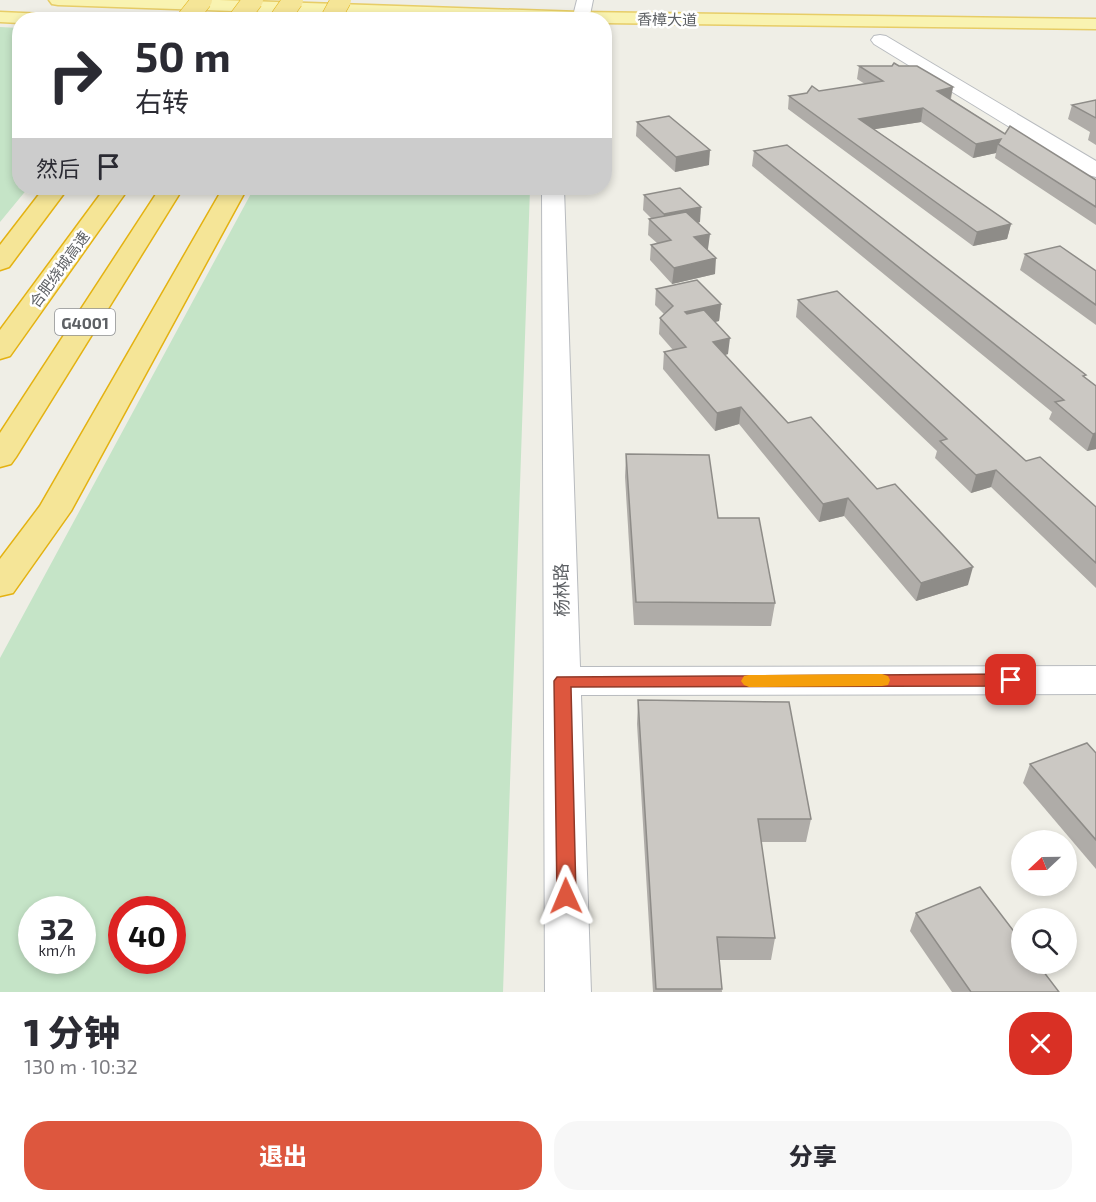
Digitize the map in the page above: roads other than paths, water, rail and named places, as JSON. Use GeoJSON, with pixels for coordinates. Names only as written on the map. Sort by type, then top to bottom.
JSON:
{"type":"FeatureCollection","features":[{"type":"Feature","properties":{"kind":"highway"},"geometry":{"type":"LineString","coordinates":[[192,12],[202,0]]}},
{"type":"Feature","properties":{"kind":"highway"},"geometry":{"type":"LineString","coordinates":[[0,262],[51,195]]}},
{"type":"Feature","properties":{"kind":"highway","name":"合肥绕城高速"},"geometry":{"type":"LineString","coordinates":[[0,350],[112,195]]}},
{"type":"Feature","properties":{"kind":"highway","name":"G4001"},"geometry":{"type":"LineString","coordinates":[[0,457],[167,195]]}},
{"type":"Feature","properties":{"kind":"highway"},"geometry":{"type":"LineString","coordinates":[[0,584],[54,511],[231,195]]}},
{"type":"Feature","properties":{"kind":"main road","name":"香樟大道"},"geometry":{"type":"LineString","coordinates":[[58,0],[582,12]]}},
{"type":"Feature","properties":{"kind":"main road","name":"香樟大道"},"geometry":{"type":"LineString","coordinates":[[612,13],[1096,24]]}},
{"type":"Feature","properties":{"kind":"main road"},"geometry":{"type":"LineString","coordinates":[[874,40],[914,40]]}},
{"type":"Feature","properties":{"kind":"street"},"geometry":{"type":"LineString","coordinates":[[874,40],[1096,170]]}},
{"type":"Feature","properties":{"kind":"street","name":"杨林路"},"geometry":{"type":"LineString","coordinates":[[554,195],[568,992]]}},
{"type":"Feature","properties":{"kind":"street"},"geometry":{"type":"LineString","coordinates":[[562,681],[1096,680]]}}]}
